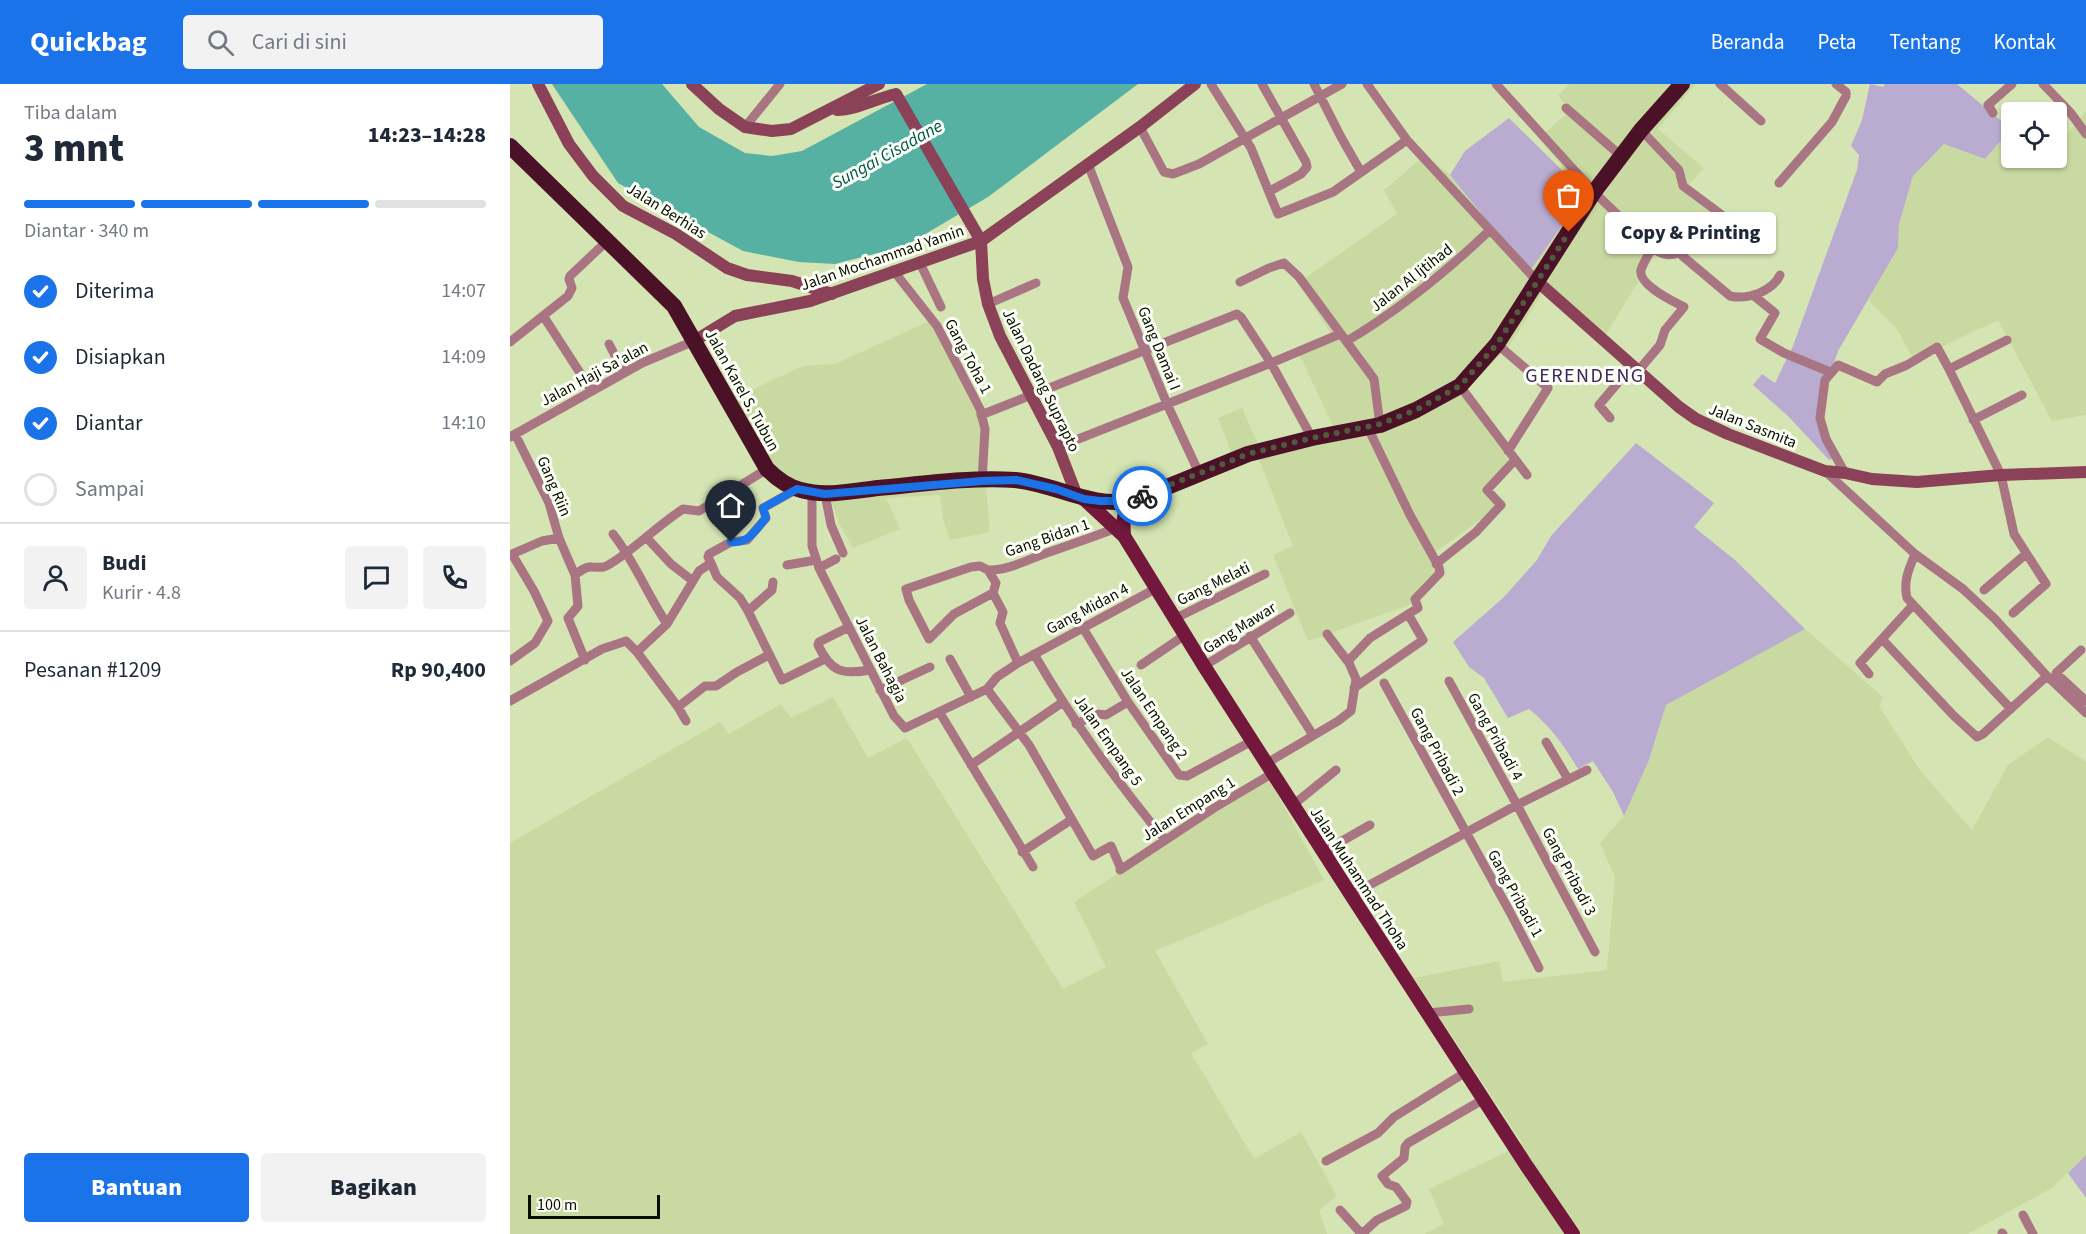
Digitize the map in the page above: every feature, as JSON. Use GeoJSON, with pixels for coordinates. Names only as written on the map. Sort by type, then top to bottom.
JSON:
{"type":"FeatureCollection","features":[{"type":"Feature","properties":{"kind":"highway"},"geometry":{"type":"LineString","coordinates":[[811,492],[1016,480],[1080,497],[1135,500],[1248,454],[1374,426],[1416,410],[1460,386],[1497,344],[1594,192],[1641,130],[1682,84]]}},
{"type":"Feature","properties":{"kind":"highway","name":"Jalan Karel S. Tubun"},"geometry":{"type":"LineString","coordinates":[[510,146],[674,306],[767,469],[780,482],[811,492]]}},
{"type":"Feature","properties":{"kind":"main road","name":"Jalan Muhammad Thoha"},"geometry":{"type":"LineString","coordinates":[[1080,497],[1120,532],[1351,895],[1573,1234]]}},
{"type":"Feature","properties":{"kind":"main road"},"geometry":{"type":"LineString","coordinates":[[1120,532],[1126,509],[1135,500]]}},
{"type":"Feature","properties":{"kind":"street","name":"Jalan Berhias"},"geometry":{"type":"LineString","coordinates":[[538,84],[569,144],[593,176],[623,206],[676,234],[727,268],[747,275],[792,281],[832,294]]}},
{"type":"Feature","properties":{"kind":"street"},"geometry":{"type":"LineString","coordinates":[[692,84],[719,109],[745,127],[772,131],[791,129],[879,84]]}},
{"type":"Feature","properties":{"kind":"street"},"geometry":{"type":"LineString","coordinates":[[745,127],[780,84]]}},
{"type":"Feature","properties":{"kind":"street"},"geometry":{"type":"LineString","coordinates":[[981,241],[1140,127],[1195,84]]}},
{"type":"Feature","properties":{"kind":"street"},"geometry":{"type":"LineString","coordinates":[[1211,84],[1246,137],[1278,214],[1333,192],[1407,140]]}},
{"type":"Feature","properties":{"kind":"street"},"geometry":{"type":"LineString","coordinates":[[1262,84],[1307,167],[1301,174],[1270,191]]}},
{"type":"Feature","properties":{"kind":"street"},"geometry":{"type":"LineString","coordinates":[[1314,84],[1361,172]]}},
{"type":"Feature","properties":{"kind":"street"},"geometry":{"type":"LineString","coordinates":[[1140,127],[1164,172],[1173,174],[1199,164],[1342,84]]}},
{"type":"Feature","properties":{"kind":"street","name":"Jalan Sasmita"},"geometry":{"type":"LineString","coordinates":[[1367,84],[1407,140],[1538,282],[1679,408],[1696,419],[1728,434],[1836,472],[1872,479],[1917,482],[2001,475],[2086,472]]}},
{"type":"Feature","properties":{"kind":"street"},"geometry":{"type":"LineString","coordinates":[[1496,84],[1594,192],[1652,248],[1669,256],[1678,253],[1730,296],[1740,298],[1753,295],[1776,281],[1779,275]]}},
{"type":"Feature","properties":{"kind":"street"},"geometry":{"type":"LineString","coordinates":[[1720,84],[1761,121]]}},
{"type":"Feature","properties":{"kind":"street"},"geometry":{"type":"LineString","coordinates":[[1779,183],[1832,122],[1846,96],[1846,92],[1836,84]]}},
{"type":"Feature","properties":{"kind":"street"},"geometry":{"type":"LineString","coordinates":[[1993,113],[1988,105],[2012,84]]}},
{"type":"Feature","properties":{"kind":"street"},"geometry":{"type":"LineString","coordinates":[[2043,84],[2070,112],[2086,134]]}},
{"type":"Feature","properties":{"kind":"street","name":"Jalan Dadang Suprapto"},"geometry":{"type":"LineString","coordinates":[[830,111],[847,110],[899,92],[981,241],[983,279],[988,304],[1000,336],[1058,447],[1080,497]]}},
{"type":"Feature","properties":{"kind":"street"},"geometry":{"type":"LineString","coordinates":[[1566,108],[1622,156]]}},
{"type":"Feature","properties":{"kind":"street"},"geometry":{"type":"LineString","coordinates":[[1641,130],[1679,170],[1683,186],[1753,238]]}},
{"type":"Feature","properties":{"kind":"street","name":"Gang Damai I"},"geometry":{"type":"LineString","coordinates":[[1088,164],[1128,267],[1123,298],[1167,404],[1199,473]]}},
{"type":"Feature","properties":{"kind":"street","name":"Jalan Al Ijtihad"},"geometry":{"type":"LineString","coordinates":[[1058,447],[1271,363],[1343,338],[1380,321],[1457,261],[1490,230]]}},
{"type":"Feature","properties":{"kind":"street"},"geometry":{"type":"LineString","coordinates":[[510,342],[544,316],[571,291],[570,276],[607,241]]}},
{"type":"Feature","properties":{"kind":"street","name":"Jalan Mochammad Yamin"},"geometry":{"type":"LineString","coordinates":[[694,341],[735,316],[810,301],[981,241]]}},
{"type":"Feature","properties":{"kind":"street"},"geometry":{"type":"LineString","coordinates":[[1610,418],[1599,405],[1660,345],[1665,330],[1684,307],[1648,285],[1641,276],[1641,270],[1652,248]]}},
{"type":"Feature","properties":{"kind":"street"},"geometry":{"type":"LineString","coordinates":[[919,261],[941,307]]}},
{"type":"Feature","properties":{"kind":"street"},"geometry":{"type":"LineString","coordinates":[[1240,282],[1284,263],[1299,277],[1374,379],[1374,426],[1439,567],[1440,573],[1415,599],[1418,608],[1370,638],[1350,659],[1349,663]]}},
{"type":"Feature","properties":{"kind":"street","name":"Gang Toha 1"},"geometry":{"type":"LineString","coordinates":[[893,270],[937,326],[981,415],[1237,314],[1271,363]]}},
{"type":"Feature","properties":{"kind":"street"},"geometry":{"type":"LineString","coordinates":[[988,304],[1036,283]]}},
{"type":"Feature","properties":{"kind":"street"},"geometry":{"type":"LineString","coordinates":[[1753,295],[1775,313],[1760,339],[1784,353],[1830,372]]}},
{"type":"Feature","properties":{"kind":"street"},"geometry":{"type":"LineString","coordinates":[[544,316],[591,390]]}},
{"type":"Feature","properties":{"kind":"street"},"geometry":{"type":"LineString","coordinates":[[1949,369],[2007,340]]}},
{"type":"Feature","properties":{"kind":"street","name":"Jalan Haji Sa'alan"},"geometry":{"type":"LineString","coordinates":[[512,435],[642,363],[694,341]]}},
{"type":"Feature","properties":{"kind":"street"},"geometry":{"type":"LineString","coordinates":[[609,344],[624,373]]}},
{"type":"Feature","properties":{"kind":"street"},"geometry":{"type":"LineString","coordinates":[[1497,344],[1548,388],[1508,451]]}},
{"type":"Feature","properties":{"kind":"street"},"geometry":{"type":"LineString","coordinates":[[2013,613],[2046,584],[2014,534],[2001,475],[1937,347],[1907,365],[1885,374],[1877,382],[1838,365],[1825,380],[1820,418],[1836,472],[1916,554],[1963,589],[1995,619],[2086,713]]}},
{"type":"Feature","properties":{"kind":"street"},"geometry":{"type":"LineString","coordinates":[[1271,363],[1312,438]]}},
{"type":"Feature","properties":{"kind":"street"},"geometry":{"type":"LineString","coordinates":[[1460,386],[1527,475]]}},
{"type":"Feature","properties":{"kind":"street"},"geometry":{"type":"LineString","coordinates":[[1973,420],[2022,395]]}},
{"type":"Feature","properties":{"kind":"street"},"geometry":{"type":"LineString","coordinates":[[981,415],[984,429],[982,481]]}},
{"type":"Feature","properties":{"kind":"street","name":"Gang Riin"},"geometry":{"type":"LineString","coordinates":[[511,555],[543,541],[559,538],[549,503],[512,435]]}},
{"type":"Feature","properties":{"kind":"street"},"geometry":{"type":"LineString","coordinates":[[1436,564],[1476,532],[1501,505],[1486,490],[1515,460]]}},
{"type":"Feature","properties":{"kind":"street"},"geometry":{"type":"LineString","coordinates":[[575,574],[588,567],[602,568],[627,553],[683,510],[699,511],[767,469]]}},
{"type":"Feature","properties":{"kind":"street"},"geometry":{"type":"LineString","coordinates":[[787,565],[817,564],[840,556],[831,525],[811,492],[763,508],[766,518],[749,538],[742,542],[731,542],[709,554],[708,557],[717,577],[740,598],[748,611],[782,680],[825,658]]}},
{"type":"Feature","properties":{"kind":"street","name":"Jalan Bahagia"},"geometry":{"type":"LineString","coordinates":[[811,492],[812,546],[817,564],[880,690],[894,716],[904,728],[987,689],[997,677],[1034,654]]}},
{"type":"Feature","properties":{"kind":"street","name":"Gang Bidan 1"},"geometry":{"type":"LineString","coordinates":[[993,593],[954,614],[929,639],[909,600],[906,589],[971,567],[980,566],[988,570],[1011,566],[1090,538],[1120,532]]}},
{"type":"Feature","properties":{"kind":"street"},"geometry":{"type":"LineString","coordinates":[[613,534],[627,553],[650,598],[667,624]]}},
{"type":"Feature","properties":{"kind":"street"},"geometry":{"type":"LineString","coordinates":[[646,537],[670,564],[693,581]]}},
{"type":"Feature","properties":{"kind":"street"},"geometry":{"type":"LineString","coordinates":[[559,538],[575,574],[578,606],[568,618],[585,660]]}},
{"type":"Feature","properties":{"kind":"street"},"geometry":{"type":"LineString","coordinates":[[1916,554],[1906,574],[1907,598],[2011,709]]}},
{"type":"Feature","properties":{"kind":"street"},"geometry":{"type":"LineString","coordinates":[[1984,590],[2026,554]]}},
{"type":"Feature","properties":{"kind":"street"},"geometry":{"type":"LineString","coordinates":[[510,660],[536,643],[548,621],[534,591],[511,555]]}},
{"type":"Feature","properties":{"kind":"street"},"geometry":{"type":"LineString","coordinates":[[637,652],[667,624],[699,571],[711,563]]}},
{"type":"Feature","properties":{"kind":"street"},"geometry":{"type":"LineString","coordinates":[[988,570],[996,583],[993,593],[1002,612],[1000,623],[1018,663]]}},
{"type":"Feature","properties":{"kind":"street","name":"Gang Melati"},"geometry":{"type":"LineString","coordinates":[[1174,619],[1265,574]]}},
{"type":"Feature","properties":{"kind":"street"},"geometry":{"type":"LineString","coordinates":[[748,611],[772,590],[773,582]]}},
{"type":"Feature","properties":{"kind":"street","name":"Gang Midan 4"},"geometry":{"type":"LineString","coordinates":[[1034,654],[1155,589]]}},
{"type":"Feature","properties":{"kind":"street"},"geometry":{"type":"LineString","coordinates":[[1869,674],[1860,663],[1913,606]]}},
{"type":"Feature","properties":{"kind":"street","name":"Gang Mawar"},"geometry":{"type":"LineString","coordinates":[[1204,666],[1290,613]]}},
{"type":"Feature","properties":{"kind":"street"},"geometry":{"type":"LineString","coordinates":[[1354,688],[1423,639],[1408,614]]}},
{"type":"Feature","properties":{"kind":"street"},"geometry":{"type":"LineString","coordinates":[[849,627],[818,643],[825,658],[841,671],[850,674],[870,670]]}},
{"type":"Feature","properties":{"kind":"street","name":"Jalan Empang 2"},"geometry":{"type":"LineString","coordinates":[[1083,628],[1128,702],[1179,775],[1187,776],[1252,741]]}},
{"type":"Feature","properties":{"kind":"street"},"geometry":{"type":"LineString","coordinates":[[1327,634],[1349,663],[1356,679],[1354,688]]}},
{"type":"Feature","properties":{"kind":"street"},"geometry":{"type":"LineString","coordinates":[[1140,665],[1185,635]]}},
{"type":"Feature","properties":{"kind":"street"},"geometry":{"type":"LineString","coordinates":[[1250,636],[1311,732],[1311,736]]}},
{"type":"Feature","properties":{"kind":"street"},"geometry":{"type":"LineString","coordinates":[[1882,639],[1975,736],[1983,734],[2081,650]]}},
{"type":"Feature","properties":{"kind":"street"},"geometry":{"type":"LineString","coordinates":[[510,701],[602,649],[626,641],[637,652],[686,721]]}},
{"type":"Feature","properties":{"kind":"street","name":"Jalan Empang 5"},"geometry":{"type":"LineString","coordinates":[[1034,654],[1076,724],[1111,773],[1165,840]]}},
{"type":"Feature","properties":{"kind":"street"},"geometry":{"type":"LineString","coordinates":[[678,707],[705,686],[717,686],[769,655]]}},
{"type":"Feature","properties":{"kind":"street"},"geometry":{"type":"LineString","coordinates":[[950,659],[971,698]]}},
{"type":"Feature","properties":{"kind":"street"},"geometry":{"type":"LineString","coordinates":[[880,690],[930,668]]}},
{"type":"Feature","properties":{"kind":"street"},"geometry":{"type":"LineString","coordinates":[[2051,676],[2086,701]]}},
{"type":"Feature","properties":{"kind":"street","name":"Gang Pribadi 4"},"geometry":{"type":"LineString","coordinates":[[1449,681],[1517,805]]}},
{"type":"Feature","properties":{"kind":"street","name":"Gang Pribadi 2"},"geometry":{"type":"LineString","coordinates":[[1384,683],[1466,833]]}},
{"type":"Feature","properties":{"kind":"street","name":"Jalan Empang 1"},"geometry":{"type":"LineString","coordinates":[[1071,820],[1093,856],[1111,846],[1121,870],[1270,768],[1311,736],[1351,711],[1354,688]]}},
{"type":"Feature","properties":{"kind":"street"},"geometry":{"type":"LineString","coordinates":[[987,689],[1029,745],[1071,820],[1022,852]]}},
{"type":"Feature","properties":{"kind":"street"},"geometry":{"type":"LineString","coordinates":[[971,765],[1063,702]]}},
{"type":"Feature","properties":{"kind":"street"},"geometry":{"type":"LineString","coordinates":[[1076,724],[1098,714],[1106,715],[1128,702]]}},
{"type":"Feature","properties":{"kind":"street"},"geometry":{"type":"LineString","coordinates":[[940,713],[1033,867]]}},
{"type":"Feature","properties":{"kind":"street"},"geometry":{"type":"LineString","coordinates":[[1546,742],[1568,779]]}},
{"type":"Feature","properties":{"kind":"street"},"geometry":{"type":"LineString","coordinates":[[1293,804],[1335,770]]}},
{"type":"Feature","properties":{"kind":"street"},"geometry":{"type":"LineString","coordinates":[[1351,895],[1517,805],[1587,770]]}},
{"type":"Feature","properties":{"kind":"street","name":"Gang Pribadi 3"},"geometry":{"type":"LineString","coordinates":[[1517,805],[1595,952]]}},
{"type":"Feature","properties":{"kind":"street"},"geometry":{"type":"LineString","coordinates":[[1328,858],[1330,856],[1328,849],[1370,825]]}},
{"type":"Feature","properties":{"kind":"street","name":"Gang Pribadi 1"},"geometry":{"type":"LineString","coordinates":[[1466,833],[1539,968]]}},
{"type":"Feature","properties":{"kind":"street"},"geometry":{"type":"LineString","coordinates":[[1428,1013],[1469,1009]]}},
{"type":"Feature","properties":{"kind":"street"},"geometry":{"type":"LineString","coordinates":[[1326,1161],[1378,1132],[1394,1117],[1466,1072]]}},
{"type":"Feature","properties":{"kind":"street"},"geometry":{"type":"LineString","coordinates":[[1340,1210],[1359,1231],[1364,1232],[1377,1220],[1406,1206],[1407,1202],[1396,1187],[1388,1184],[1382,1176],[1404,1158],[1405,1147],[1408,1143],[1484,1099]]}},
{"type":"Feature","properties":{"kind":"street"},"geometry":{"type":"LineString","coordinates":[[2023,1215],[2033,1234]]}},
{"type":"Feature","properties":{"kind":"shaded area"},"geometry":{"type":"Polygon","coordinates":[[[1570,84],[1696,84],[1658,129],[1704,168],[1686,188],[1731,221],[1720,250],[1696,235],[1677,218],[1651,243],[1659,248],[1605,336],[1545,289],[1509,346],[1463,393],[1514,459],[1484,487],[1499,505],[1485,524],[1480,520],[1434,553],[1444,574],[1417,602],[1308,641],[1273,555],[1293,546],[1259,459],[1237,467],[1218,418],[1242,408],[1258,444],[1333,426],[1300,356],[1333,337],[1298,283],[1397,214],[1384,190],[1425,155],[1450,175],[1529,272],[1584,193],[1539,138],[1570,111],[1558,95],[1570,84]]]}},
{"type":"Feature","properties":{"kind":"shaded area"},"geometry":{"type":"Polygon","coordinates":[[[1870,84],[1883,87],[1885,84],[1957,84],[2001,121],[2001,141],[1985,159],[1944,144],[1913,176],[1899,224],[1898,248],[1838,351],[1825,388],[1822,416],[1838,457],[1829,460],[1788,416],[1753,385],[1762,374],[1775,383],[1793,346],[1857,170],[1859,155],[1851,146],[1862,120],[1870,84]]]}},
{"type":"Feature","properties":{"kind":"shaded area"},"geometry":{"type":"Polygon","coordinates":[[[2086,111],[2086,415],[2052,421],[1998,320],[1914,360],[1897,329],[1868,300],[1898,248],[1899,224],[1913,176],[1944,144],[1985,159],[2001,141],[2001,168],[2067,168],[2067,133],[2086,111]]]}},
{"type":"Feature","properties":{"kind":"shaded area"},"geometry":{"type":"Polygon","coordinates":[[[1509,118],[1585,193],[1529,272],[1450,175],[1465,151],[1509,118]]]}},
{"type":"Feature","properties":{"kind":"shaded area"},"geometry":{"type":"Polygon","coordinates":[[[932,320],[985,416],[985,477],[990,532],[950,540],[943,519],[940,495],[886,498],[900,529],[853,548],[840,525],[825,484],[810,484],[778,474],[732,399],[803,366],[835,364],[932,320]]]}},
{"type":"Feature","properties":{"kind":"shaded area"},"geometry":{"type":"Polygon","coordinates":[[[1636,443],[1714,503],[1694,527],[1735,560],[1805,629],[1666,705],[1649,760],[1624,816],[1613,792],[1593,761],[1578,769],[1556,736],[1529,709],[1508,718],[1484,678],[1469,667],[1453,642],[1504,597],[1537,560],[1551,536],[1636,443]]]}},
{"type":"Feature","properties":{"kind":"shaded area"},"geometry":{"type":"Polygon","coordinates":[[[1805,629],[1883,697],[1879,706],[1919,769],[1972,830],[2008,765],[2048,737],[2086,762],[2086,1155],[2052,1188],[1968,1234],[1425,1234],[1444,1224],[1429,1189],[1523,1144],[1414,978],[1499,961],[1503,982],[1607,970],[1615,877],[1600,843],[1624,816],[1649,760],[1666,705],[1805,629]]]}},
{"type":"Feature","properties":{"kind":"shaded area"},"geometry":{"type":"Polygon","coordinates":[[[833,697],[868,758],[907,738],[1063,989],[1106,967],[1074,902],[1268,777],[1324,880],[1155,951],[1208,1044],[1191,1053],[1254,1159],[1301,1132],[1337,1196],[1319,1210],[1327,1234],[510,1234],[510,843],[720,722],[729,734],[781,704],[791,718],[833,697]]]}},
{"type":"Feature","properties":{"kind":"shaded area"},"geometry":{"type":"Polygon","coordinates":[[[2086,1155],[2086,1198],[2068,1173],[2086,1155]]]}},
{"type":"Feature","properties":{"kind":"water","name":"Sungai Cisadane"},"geometry":{"type":"Polygon","coordinates":[[[552,84],[662,84],[699,127],[745,153],[772,156],[802,151],[927,84],[1138,84],[988,197],[905,246],[835,264],[799,262],[743,251],[618,183],[552,84]]]}},
{"type":"Feature","properties":{"kind":"way so far"},"geometry":{"type":"LineString","coordinates":[[1142,496],[1248,454],[1380,424],[1416,410],[1460,386],[1497,344],[1569,232]]}},
{"type":"Feature","properties":{"kind":"place","name":"Copy & Printing"},"geometry":{"type":"Point","coordinates":[1569,232]}},
{"type":"Feature","properties":{"kind":"district","name":"GERENDENG"},"geometry":{"type":"Point","coordinates":[1585,375]}},
{"type":"Feature","properties":{"kind":"route"},"geometry":{"type":"LineString","coordinates":[[731,542],[747,540],[766,518],[762,509],[797,489],[825,494],[960,482],[1016,480],[1056,489],[1084,499],[1126,501],[1142,496]]}}]}
